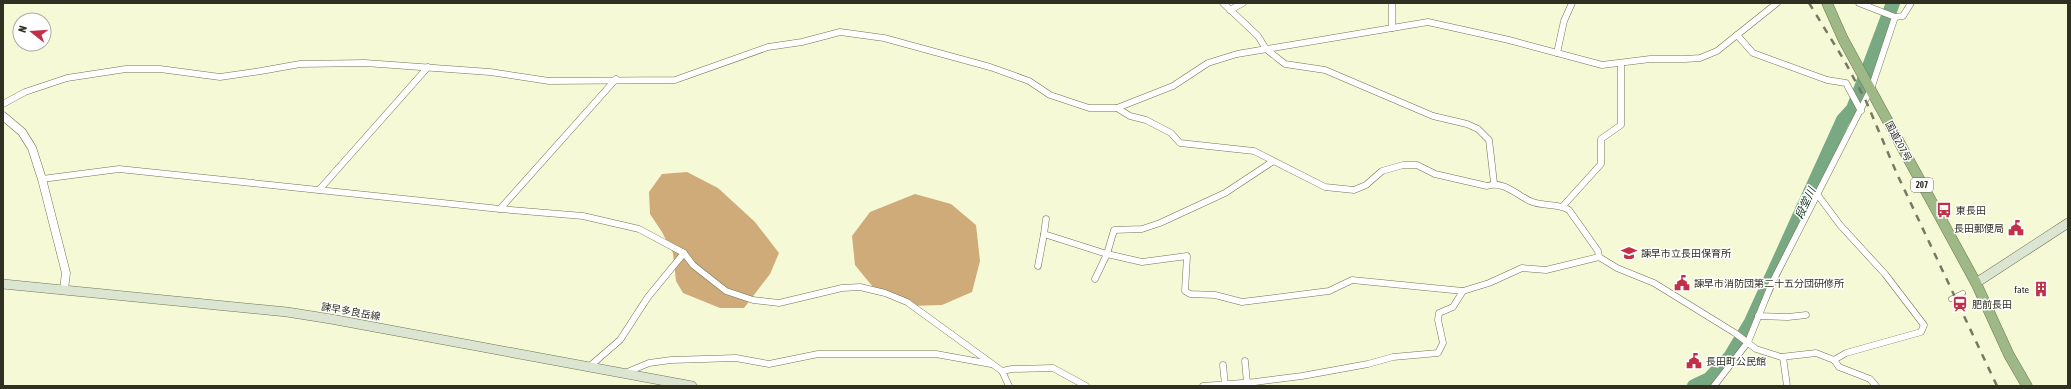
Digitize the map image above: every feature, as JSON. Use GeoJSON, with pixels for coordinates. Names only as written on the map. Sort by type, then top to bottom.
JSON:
{"type":"FeatureCollection","features":[{"type":"Feature","properties":{"kind":"highway","name":"国道207号"},"geometry":{"type":"LineString","coordinates":[[1827,3],[1843,39],[1976,283],[2009,355],[2027,386]]}},
{"type":"Feature","properties":{"kind":"main road"},"geometry":{"type":"LineString","coordinates":[[1976,283],[2068,223]]}},
{"type":"Feature","properties":{"kind":"main road","name":"諫早多良岳線"},"geometry":{"type":"LineString","coordinates":[[3,284],[287,312],[590,366],[692,386]]}},
{"type":"Feature","properties":{"kind":"street"},"geometry":{"type":"LineString","coordinates":[[1223,3],[1258,36],[1266,48],[1285,64],[1325,70],[1433,116],[1467,124],[1478,129],[1489,140],[1494,184]]}},
{"type":"Feature","properties":{"kind":"street"},"geometry":{"type":"LineString","coordinates":[[1230,10],[1243,3]]}},
{"type":"Feature","properties":{"kind":"street"},"geometry":{"type":"LineString","coordinates":[[1392,3],[1392,28]]}},
{"type":"Feature","properties":{"kind":"street"},"geometry":{"type":"LineString","coordinates":[[1557,53],[1564,21],[1572,3]]}},
{"type":"Feature","properties":{"kind":"street"},"geometry":{"type":"LineString","coordinates":[[3,104],[25,92],[67,78],[126,69],[160,69],[220,76],[261,72],[300,64],[365,63],[490,72],[549,81],[616,79],[675,80],[768,47],[802,42],[840,32],[884,38],[990,67],[1029,81],[1050,95],[1089,108],[1117,108],[1173,86],[1208,63],[1237,54],[1428,22],[1602,65],[1622,64],[1650,58],[1673,60],[1700,58],[1717,51],[1777,3]]}},
{"type":"Feature","properties":{"kind":"street"},"geometry":{"type":"LineString","coordinates":[[1859,3],[1895,17],[1903,16],[1911,3]]}},
{"type":"Feature","properties":{"kind":"street"},"geometry":{"type":"LineString","coordinates":[[1714,386],[1747,342],[1772,283],[1860,111],[1895,17]]}},
{"type":"Feature","properties":{"kind":"street"},"geometry":{"type":"LineString","coordinates":[[1737,35],[1753,53],[1827,80],[1846,83],[1860,111]]}},
{"type":"Feature","properties":{"kind":"street"},"geometry":{"type":"LineString","coordinates":[[1563,206],[1601,164],[1601,139],[1621,124],[1622,64]]}},
{"type":"Feature","properties":{"kind":"street"},"geometry":{"type":"LineString","coordinates":[[319,190],[428,67]]}},
{"type":"Feature","properties":{"kind":"street"},"geometry":{"type":"LineString","coordinates":[[500,209],[616,79]]}},
{"type":"Feature","properties":{"kind":"street"},"geometry":{"type":"LineString","coordinates":[[1117,108],[1130,116],[1146,120],[1171,134],[1180,142],[1254,152],[1325,187],[1354,190],[1366,185],[1382,171],[1404,165],[1417,166],[1435,174],[1488,186],[1494,184],[1543,205],[1563,206],[1570,210],[1598,251],[1599,257]]}},
{"type":"Feature","properties":{"kind":"street"},"geometry":{"type":"LineString","coordinates":[[3,116],[22,132],[32,148],[42,179],[66,273],[64,289]]}},
{"type":"Feature","properties":{"kind":"street"},"geometry":{"type":"LineString","coordinates":[[1095,279],[1107,254],[1114,230],[1142,229],[1160,223],[1225,193],[1272,162]]}},
{"type":"Feature","properties":{"kind":"street"},"geometry":{"type":"LineString","coordinates":[[42,179],[119,168],[500,209],[583,216],[639,229],[684,253],[693,265],[726,291],[753,300],[779,303],[848,288],[860,287],[884,293],[907,302],[1002,371],[1009,386]]}},
{"type":"Feature","properties":{"kind":"street"},"geometry":{"type":"LineString","coordinates":[[1817,194],[1840,225],[1885,274],[1924,325],[1921,332],[1846,353],[1834,360]]}},
{"type":"Feature","properties":{"kind":"street"},"geometry":{"type":"LineString","coordinates":[[1038,266],[1046,219]]}},
{"type":"Feature","properties":{"kind":"street"},"geometry":{"type":"LineString","coordinates":[[1044,234],[1107,254],[1142,262],[1187,256],[1185,291],[1190,294],[1215,295],[1242,302],[1329,291],[1352,280],[1463,292],[1489,283],[1522,268],[1546,270],[1599,257],[1617,268],[1654,283],[1756,349],[1783,357],[1816,353],[1834,360],[1838,367],[1870,379],[1876,386]]}},
{"type":"Feature","properties":{"kind":"street"},"geometry":{"type":"LineString","coordinates":[[590,366],[620,340],[648,297],[684,253]]}},
{"type":"Feature","properties":{"kind":"street"},"geometry":{"type":"LineString","coordinates":[[1204,386],[1247,383],[1331,371],[1368,364],[1393,357],[1438,353],[1443,343],[1438,320],[1439,313],[1453,307],[1463,292]]}},
{"type":"Feature","properties":{"kind":"street"},"geometry":{"type":"LineString","coordinates":[[1951,299],[1963,293]]}},
{"type":"Feature","properties":{"kind":"street"},"geometry":{"type":"LineString","coordinates":[[1758,316],[1806,316]]}},
{"type":"Feature","properties":{"kind":"street"},"geometry":{"type":"LineString","coordinates":[[624,373],[649,363],[671,360],[736,358],[769,364],[818,354],[936,354],[993,364]]}},
{"type":"Feature","properties":{"kind":"street"},"geometry":{"type":"LineString","coordinates":[[1783,357],[1787,386]]}},
{"type":"Feature","properties":{"kind":"street"},"geometry":{"type":"LineString","coordinates":[[1245,361],[1247,383]]}},
{"type":"Feature","properties":{"kind":"street"},"geometry":{"type":"LineString","coordinates":[[1223,366],[1225,385]]}},
{"type":"Feature","properties":{"kind":"street"},"geometry":{"type":"LineString","coordinates":[[1002,371],[1012,368],[1053,368],[1086,386]]}},
{"type":"Feature","properties":{"kind":"shaded area"},"geometry":{"type":"Polygon","coordinates":[[[687,172],[718,188],[755,222],[779,253],[770,274],[744,308],[720,308],[683,293],[676,281],[673,253],[650,214],[649,192],[662,174],[687,172]]]}},
{"type":"Feature","properties":{"kind":"shaded area"},"geometry":{"type":"Polygon","coordinates":[[[915,194],[951,204],[976,225],[980,261],[972,292],[942,305],[908,306],[877,292],[855,265],[852,236],[870,212],[915,194]]]}},
{"type":"Feature","properties":{"kind":"waterway","name":"段堂川"},"geometry":{"type":"LineString","coordinates":[[1694,386],[1709,379],[1730,357],[1751,322],[1843,120],[1853,109],[1893,3]]}},
{"type":"Feature","properties":{"kind":"railway"},"geometry":{"type":"LineString","coordinates":[[1809,3],[1844,60],[1866,101],[1897,174],[1997,386]]}},
{"type":"Feature","properties":{"kind":"place","name":"東長田"},"geometry":{"type":"Point","coordinates":[1944,210]}},
{"type":"Feature","properties":{"kind":"place","name":"長田郵便局"},"geometry":{"type":"Point","coordinates":[2016,228]}},
{"type":"Feature","properties":{"kind":"place","name":"諫早市立長田保育所"},"geometry":{"type":"Point","coordinates":[1629,253]}},
{"type":"Feature","properties":{"kind":"place","name":"諫早市消防団第二十五分団研修所"},"geometry":{"type":"Point","coordinates":[1682,283]}},
{"type":"Feature","properties":{"kind":"place","name":"fate"},"geometry":{"type":"Point","coordinates":[2041,289]}},
{"type":"Feature","properties":{"kind":"place","name":"肥前長田"},"geometry":{"type":"Point","coordinates":[1960,304]}},
{"type":"Feature","properties":{"kind":"place","name":"長田町公民館"},"geometry":{"type":"Point","coordinates":[1694,361]}}]}
